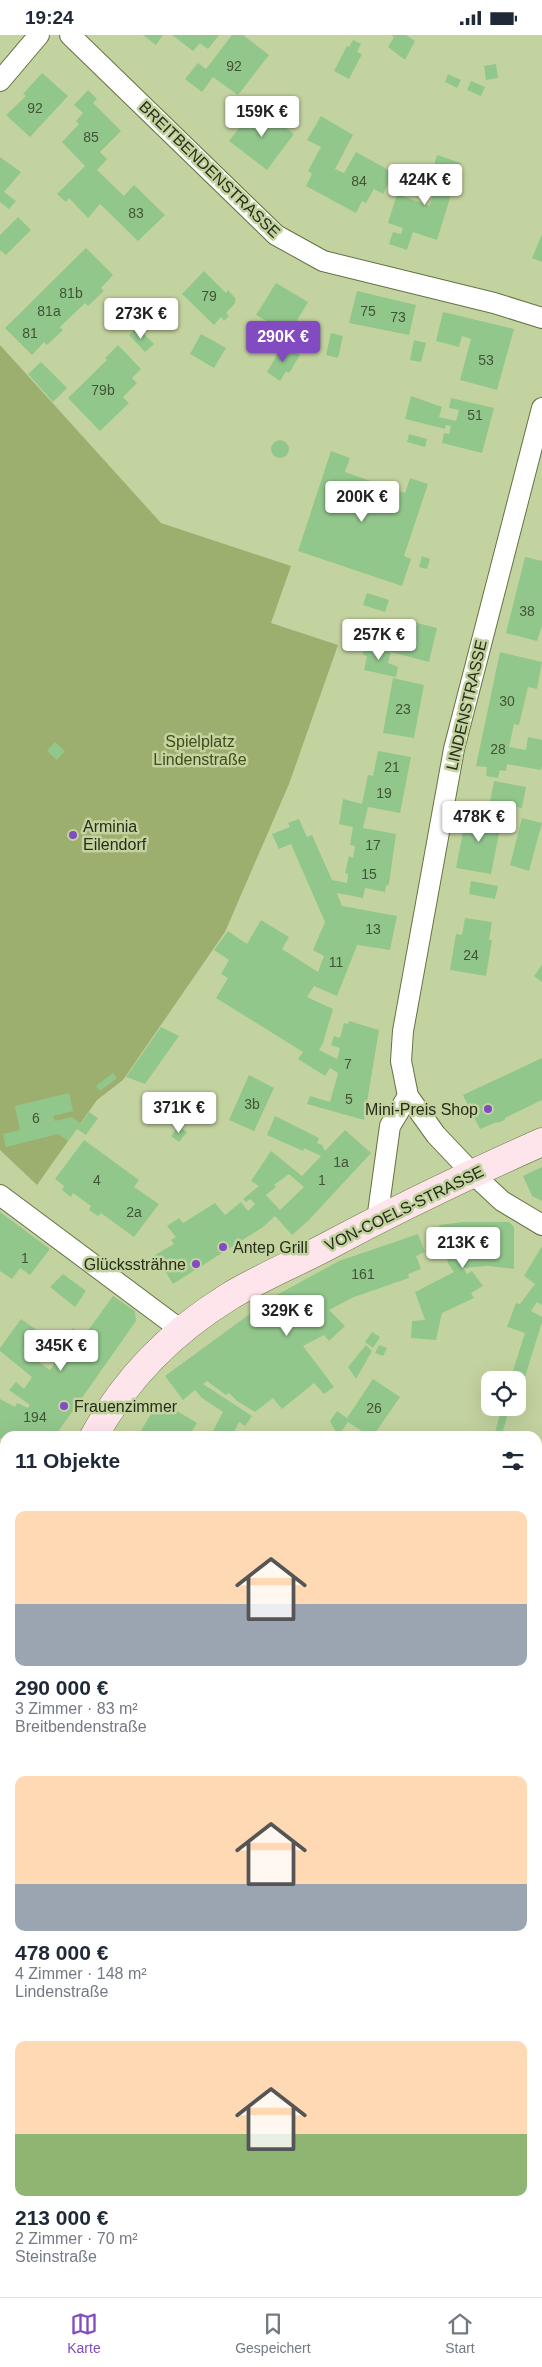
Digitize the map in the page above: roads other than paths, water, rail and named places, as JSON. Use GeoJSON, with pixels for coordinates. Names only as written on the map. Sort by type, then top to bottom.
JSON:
{"type":"FeatureCollection","features":[{"type":"Feature","properties":{"kind":"main road","name":"VON-COELS-STRASSE"},"geometry":{"type":"LineString","coordinates":[[97,1431],[111,1407],[141,1369],[181,1330],[230,1296],[376,1220],[542,1142]]}},
{"type":"Feature","properties":{"kind":"street"},"geometry":{"type":"LineString","coordinates":[[0,81],[39,35]]}},
{"type":"Feature","properties":{"kind":"street","name":"BREITBENDENSTRASSE"},"geometry":{"type":"LineString","coordinates":[[70,35],[276,235],[323,261],[494,303],[542,318]]}},
{"type":"Feature","properties":{"kind":"street","name":"LINDENSTRASSE"},"geometry":{"type":"LineString","coordinates":[[542,408],[454,749],[403,1031],[402,1061],[408,1096],[436,1135],[502,1201],[542,1225]]}},
{"type":"Feature","properties":{"kind":"street"},"geometry":{"type":"LineString","coordinates":[[376,1220],[390,1126],[408,1096]]}},
{"type":"Feature","properties":{"kind":"street"},"geometry":{"type":"LineString","coordinates":[[0,1195],[181,1330]]}},
{"type":"Feature","properties":{"kind":"place","name":"Arminia Eilendorf"},"geometry":{"type":"Point","coordinates":[73,835]}},
{"type":"Feature","properties":{"kind":"place","name":"Mini-Preis Shop"},"geometry":{"type":"Point","coordinates":[488,1109]}},
{"type":"Feature","properties":{"kind":"place","name":"Antep Grill"},"geometry":{"type":"Point","coordinates":[223,1247]}},
{"type":"Feature","properties":{"kind":"place","name":"Glückssträhne"},"geometry":{"type":"Point","coordinates":[196,1264]}},
{"type":"Feature","properties":{"kind":"place","name":"Frauenzimmer"},"geometry":{"type":"Point","coordinates":[64,1406]}},
{"type":"Feature","properties":{"kind":"park label","name":"Spielplatz Lindenstraße"},"geometry":{"type":"Point","coordinates":[200,750]}}]}
